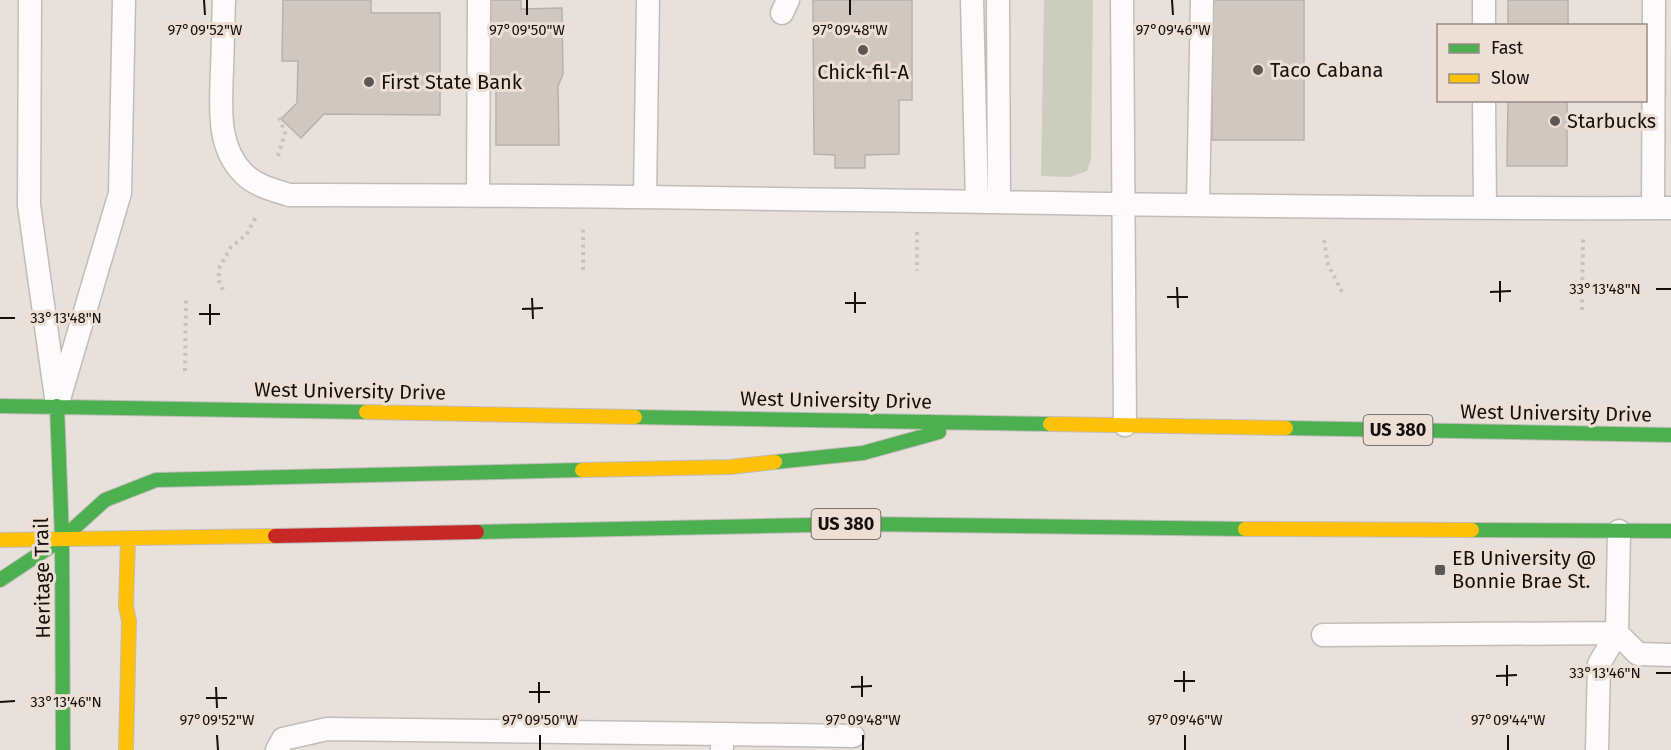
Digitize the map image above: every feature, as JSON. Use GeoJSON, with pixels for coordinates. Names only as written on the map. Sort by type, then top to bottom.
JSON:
{"type":"FeatureCollection","features":[{"type":"Feature","properties":{"kind":"main road","name":"West University Drive"},"geometry":{"type":"LineString","coordinates":[[0,406],[1671,435]]}},
{"type":"Feature","properties":{"kind":"main road"},"geometry":{"type":"LineString","coordinates":[[29,418],[57,406]]}},
{"type":"Feature","properties":{"kind":"main road","name":"Heritage Trail"},"geometry":{"type":"LineString","coordinates":[[57,406],[62,539],[63,750]]}},
{"type":"Feature","properties":{"kind":"main road"},"geometry":{"type":"LineString","coordinates":[[0,580],[62,539],[105,500],[156,480],[730,467],[863,453],[973,422]]}},
{"type":"Feature","properties":{"kind":"main road","name":"US 380"},"geometry":{"type":"LineString","coordinates":[[0,540],[861,524],[1280,530],[1671,531]]}},
{"type":"Feature","properties":{"kind":"main road"},"geometry":{"type":"LineString","coordinates":[[126,750],[128,539]]}},
{"type":"Feature","properties":{"kind":"lane"},"geometry":{"type":"LineString","coordinates":[[30,0],[29,205],[57,406]]}},
{"type":"Feature","properties":{"kind":"lane"},"geometry":{"type":"LineString","coordinates":[[57,406],[120,193],[124,0]]}},
{"type":"Feature","properties":{"kind":"lane"},"geometry":{"type":"LineString","coordinates":[[224,0],[221,116],[223,136],[231,158],[244,175],[264,187],[289,195],[1662,208],[1654,0]]}},
{"type":"Feature","properties":{"kind":"lane"},"geometry":{"type":"LineString","coordinates":[[478,195],[479,0]]}},
{"type":"Feature","properties":{"kind":"lane"},"geometry":{"type":"LineString","coordinates":[[645,197],[648,0]]}},
{"type":"Feature","properties":{"kind":"lane"},"geometry":{"type":"LineString","coordinates":[[972,0],[977,202]]}},
{"type":"Feature","properties":{"kind":"lane"},"geometry":{"type":"LineString","coordinates":[[998,0],[999,201]]}},
{"type":"Feature","properties":{"kind":"lane"},"geometry":{"type":"LineString","coordinates":[[1122,0],[1125,425]]}},
{"type":"Feature","properties":{"kind":"lane"},"geometry":{"type":"LineString","coordinates":[[1198,204],[1202,0]]}},
{"type":"Feature","properties":{"kind":"lane"},"geometry":{"type":"LineString","coordinates":[[1484,0],[1484,24]]}},
{"type":"Feature","properties":{"kind":"lane"},"geometry":{"type":"LineString","coordinates":[[1484,102],[1485,208]]}},
{"type":"Feature","properties":{"kind":"lane"},"geometry":{"type":"LineString","coordinates":[[1597,750],[1599,664],[1617,633],[1619,531]]}},
{"type":"Feature","properties":{"kind":"lane"},"geometry":{"type":"LineString","coordinates":[[1323,635],[1617,633],[1638,654],[1671,655]]}},
{"type":"Feature","properties":{"kind":"lane"},"geometry":{"type":"LineString","coordinates":[[277,750],[283,739],[327,729],[722,742],[853,736]]}},
{"type":"Feature","properties":{"kind":"path"},"geometry":{"type":"LineString","coordinates":[[583,270],[584,196]]}},
{"type":"Feature","properties":{"kind":"path"},"geometry":{"type":"LineString","coordinates":[[1324,206],[1324,246],[1328,264],[1342,292]]}},
{"type":"Feature","properties":{"kind":"path"},"geometry":{"type":"LineString","coordinates":[[1582,310],[1585,208]]}},
{"type":"Feature","properties":{"kind":"path"},"geometry":{"type":"LineString","coordinates":[[185,408],[186,297]]}},
{"type":"Feature","properties":{"kind":"green space"},"geometry":{"type":"Polygon","coordinates":[[[1044,0],[1093,0],[1091,159],[1087,171],[1070,177],[1041,176],[1044,0]]]}},
{"type":"Feature","properties":{"kind":"building","name":"First State Bank"},"geometry":{"type":"Polygon","coordinates":[[[283,0],[371,0],[371,13],[440,13],[440,115],[324,114],[301,138],[281,119],[297,103],[298,61],[282,61],[283,0]]]}},
{"type":"Feature","properties":{"kind":"building"},"geometry":{"type":"Polygon","coordinates":[[[488,0],[521,0],[521,9],[562,8],[563,74],[558,86],[559,145],[496,145],[496,85],[488,85],[488,0]]]}},
{"type":"Feature","properties":{"kind":"building","name":"Chick-fil-A"},"geometry":{"type":"Polygon","coordinates":[[[813,0],[912,0],[912,100],[899,100],[899,154],[865,155],[865,168],[835,168],[835,155],[814,154],[813,0]]]}},
{"type":"Feature","properties":{"kind":"building","name":"Taco Cabana"},"geometry":{"type":"Polygon","coordinates":[[[1212,0],[1304,0],[1304,140],[1212,140],[1212,0]]]}},
{"type":"Feature","properties":{"kind":"building"},"geometry":{"type":"Polygon","coordinates":[[[1508,0],[1568,0],[1568,24],[1508,24],[1508,0]]]}},
{"type":"Feature","properties":{"kind":"building"},"geometry":{"type":"Polygon","coordinates":[[[1508,102],[1567,102],[1567,166],[1507,166],[1508,102]]]}},
{"type":"Feature","properties":{"kind":"traffic: fast"},"geometry":{"type":"LineString","coordinates":[[0,406],[366,412]]}},
{"type":"Feature","properties":{"kind":"traffic: fast"},"geometry":{"type":"LineString","coordinates":[[57,406],[62,539],[63,750]]}},
{"type":"Feature","properties":{"kind":"traffic: fast"},"geometry":{"type":"LineString","coordinates":[[635,417],[1050,424]]}},
{"type":"Feature","properties":{"kind":"traffic: fast"},"geometry":{"type":"LineString","coordinates":[[1286,428],[1671,435]]}},
{"type":"Feature","properties":{"kind":"traffic: fast"},"geometry":{"type":"LineString","coordinates":[[775,462],[863,453],[939,432]]}},
{"type":"Feature","properties":{"kind":"traffic: fast"},"geometry":{"type":"LineString","coordinates":[[0,580],[62,539],[105,500],[156,480],[582,470]]}},
{"type":"Feature","properties":{"kind":"traffic: fast"},"geometry":{"type":"LineString","coordinates":[[477,532],[861,524],[1245,529]]}},
{"type":"Feature","properties":{"kind":"traffic: fast"},"geometry":{"type":"LineString","coordinates":[[1472,530],[1671,531]]}},
{"type":"Feature","properties":{"kind":"traffic: slow"},"geometry":{"type":"LineString","coordinates":[[366,412],[635,417]]}},
{"type":"Feature","properties":{"kind":"traffic: slow"},"geometry":{"type":"LineString","coordinates":[[1050,424],[1286,428]]}},
{"type":"Feature","properties":{"kind":"traffic: slow"},"geometry":{"type":"LineString","coordinates":[[582,470],[730,467],[775,462]]}},
{"type":"Feature","properties":{"kind":"traffic: slow"},"geometry":{"type":"LineString","coordinates":[[1245,529],[1472,530]]}},
{"type":"Feature","properties":{"kind":"traffic: slow"},"geometry":{"type":"LineString","coordinates":[[0,540],[275,536]]}},
{"type":"Feature","properties":{"kind":"traffic: slow"},"geometry":{"type":"LineString","coordinates":[[126,750],[128,539]]}},
{"type":"Feature","properties":{"kind":"traffic: jam"},"geometry":{"type":"LineString","coordinates":[[275,536],[477,532]]}},
{"type":"Feature","properties":{"kind":"place","name":"Chick-fil-A"},"geometry":{"type":"Point","coordinates":[863,50]}},
{"type":"Feature","properties":{"kind":"place","name":"Taco Cabana"},"geometry":{"type":"Point","coordinates":[1258,70]}},
{"type":"Feature","properties":{"kind":"place","name":"First State Bank"},"geometry":{"type":"Point","coordinates":[369,82]}},
{"type":"Feature","properties":{"kind":"place","name":"Starbucks"},"geometry":{"type":"Point","coordinates":[1555,121]}},
{"type":"Feature","properties":{"kind":"place","name":"EB University @ Bonnie Brae St."},"geometry":{"type":"Point","coordinates":[1440,570]}}]}
